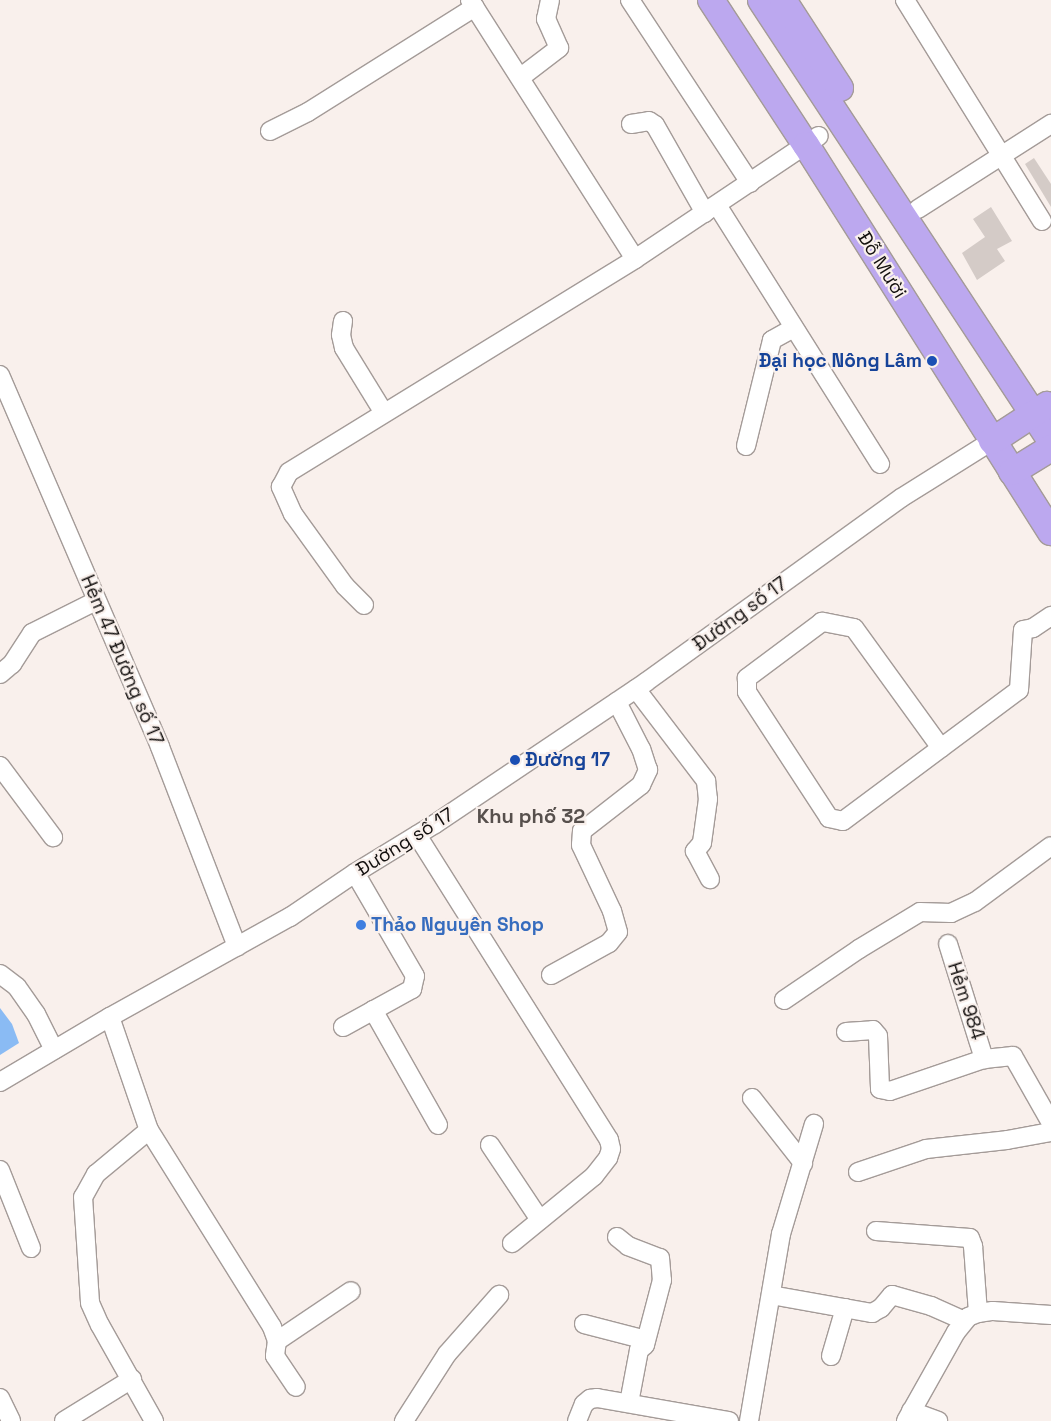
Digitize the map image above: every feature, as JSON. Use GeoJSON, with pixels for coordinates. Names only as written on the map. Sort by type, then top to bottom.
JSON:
{"type":"FeatureCollection","features":[{"type":"Feature","properties":{"kind":"highway","name":"Đỗ Mười"},"geometry":{"type":"LineString","coordinates":[[712,0],[813,141]]}},
{"type":"Feature","properties":{"kind":"highway","name":"Đỗ Mười"},"geometry":{"type":"LineString","coordinates":[[728,0],[813,141],[1019,468],[1051,532]]}},
{"type":"Feature","properties":{"kind":"highway"},"geometry":{"type":"LineString","coordinates":[[761,0],[1046,409]]}},
{"type":"Feature","properties":{"kind":"highway"},"geometry":{"type":"LineString","coordinates":[[783,0],[1046,409],[1051,441]]}},
{"type":"Feature","properties":{"kind":"highway"},"geometry":{"type":"LineString","coordinates":[[999,436],[1046,409]]}},
{"type":"Feature","properties":{"kind":"highway"},"geometry":{"type":"LineString","coordinates":[[1019,468],[1051,448]]}},
{"type":"Feature","properties":{"kind":"highway","name":"Đỗ Mười"},"geometry":{"type":"LineString","coordinates":[[1019,468],[1051,504]]}},
{"type":"Feature","properties":{"kind":"street"},"geometry":{"type":"LineString","coordinates":[[520,77],[559,48],[546,19],[550,0]]}},
{"type":"Feature","properties":{"kind":"street"},"geometry":{"type":"LineString","coordinates":[[630,0],[750,183]]}},
{"type":"Feature","properties":{"kind":"street"},"geometry":{"type":"LineString","coordinates":[[909,1],[1042,221]]}},
{"type":"Feature","properties":{"kind":"street"},"geometry":{"type":"LineString","coordinates":[[270,131],[300,117],[472,4],[635,259]]}},
{"type":"Feature","properties":{"kind":"street"},"geometry":{"type":"LineString","coordinates":[[631,124],[648,121],[655,125],[794,328],[880,464]]}},
{"type":"Feature","properties":{"kind":"street"},"geometry":{"type":"LineString","coordinates":[[918,209],[1051,124]]}},
{"type":"Feature","properties":{"kind":"street"},"geometry":{"type":"LineString","coordinates":[[364,605],[345,586],[293,514],[281,487],[288,472],[635,259],[813,141]]}},
{"type":"Feature","properties":{"kind":"street"},"geometry":{"type":"LineString","coordinates":[[343,322],[340,335],[344,348],[384,413]]}},
{"type":"Feature","properties":{"kind":"street"},"geometry":{"type":"LineString","coordinates":[[746,446],[772,340],[794,328]]}},
{"type":"Feature","properties":{"kind":"street","name":"Hẻm 47 Đường số 17"},"geometry":{"type":"LineString","coordinates":[[0,375],[160,747],[237,947]]}},
{"type":"Feature","properties":{"kind":"street","name":"Đường số 17"},"geometry":{"type":"LineString","coordinates":[[0,1082],[110,1017],[290,917],[355,873],[417,835],[636,689],[901,498],[999,436]]}},
{"type":"Feature","properties":{"kind":"street"},"geometry":{"type":"LineString","coordinates":[[0,674],[12,664],[32,633],[96,601]]}},
{"type":"Feature","properties":{"kind":"street"},"geometry":{"type":"LineString","coordinates":[[942,748],[854,628],[822,622],[747,678],[747,692],[829,818],[843,821],[942,748],[1019,690],[1023,630],[1033,628],[1051,616]]}},
{"type":"Feature","properties":{"kind":"street"},"geometry":{"type":"LineString","coordinates":[[636,689],[706,781],[708,799],[702,843],[695,851],[710,879]]}},
{"type":"Feature","properties":{"kind":"street"},"geometry":{"type":"LineString","coordinates":[[551,975],[610,943],[618,932],[612,911],[581,846],[582,830],[641,785],[648,770],[641,749],[617,702]]}},
{"type":"Feature","properties":{"kind":"street"},"geometry":{"type":"LineString","coordinates":[[0,766],[53,837]]}},
{"type":"Feature","properties":{"kind":"street"},"geometry":{"type":"LineString","coordinates":[[417,835],[609,1140],[611,1149],[600,1169],[512,1243]]}},
{"type":"Feature","properties":{"kind":"street"},"geometry":{"type":"LineString","coordinates":[[784,1000],[859,949],[920,912],[951,913],[975,902],[1051,846]]}},
{"type":"Feature","properties":{"kind":"street"},"geometry":{"type":"LineString","coordinates":[[343,1026],[412,989],[415,976],[355,873]]}},
{"type":"Feature","properties":{"kind":"street","name":"Hẻm 984"},"geometry":{"type":"LineString","coordinates":[[948,944],[984,1059]]}},
{"type":"Feature","properties":{"kind":"street"},"geometry":{"type":"LineString","coordinates":[[0,974],[17,987],[36,1014],[54,1050]]}},
{"type":"Feature","properties":{"kind":"street"},"geometry":{"type":"LineString","coordinates":[[373,1010],[438,1125]]}},
{"type":"Feature","properties":{"kind":"street"},"geometry":{"type":"LineString","coordinates":[[110,1017],[149,1130],[272,1327],[277,1341],[276,1356],[296,1387]]}},
{"type":"Feature","properties":{"kind":"street"},"geometry":{"type":"LineString","coordinates":[[846,1032],[874,1030],[878,1036],[880,1089],[890,1092],[984,1059],[1013,1056],[1051,1124]]}},
{"type":"Feature","properties":{"kind":"street"},"geometry":{"type":"LineString","coordinates":[[752,1098],[803,1163]]}},
{"type":"Feature","properties":{"kind":"street"},"geometry":{"type":"LineString","coordinates":[[749,1421],[781,1234],[814,1124]]}},
{"type":"Feature","properties":{"kind":"street"},"geometry":{"type":"LineString","coordinates":[[149,1130],[96,1174],[83,1197],[90,1303],[100,1325],[154,1421]]}},
{"type":"Feature","properties":{"kind":"street"},"geometry":{"type":"LineString","coordinates":[[858,1172],[926,1149],[1006,1140],[1051,1132]]}},
{"type":"Feature","properties":{"kind":"street"},"geometry":{"type":"LineString","coordinates":[[490,1145],[540,1220]]}},
{"type":"Feature","properties":{"kind":"street"},"geometry":{"type":"LineString","coordinates":[[0,1170],[31,1248]]}},
{"type":"Feature","properties":{"kind":"street"},"geometry":{"type":"LineString","coordinates":[[876,1231],[970,1238],[973,1246],[971,1317],[928,1379],[908,1416],[938,1421]]}},
{"type":"Feature","properties":{"kind":"street"},"geometry":{"type":"LineString","coordinates":[[617,1237],[628,1246],[660,1258],[662,1280],[646,1340],[639,1350],[629,1403]]}},
{"type":"Feature","properties":{"kind":"street"},"geometry":{"type":"LineString","coordinates":[[277,1341],[351,1291]]}},
{"type":"Feature","properties":{"kind":"street"},"geometry":{"type":"LineString","coordinates":[[772,1295],[872,1313],[881,1308],[892,1294],[971,1317],[992,1311],[1051,1315]]}},
{"type":"Feature","properties":{"kind":"street"},"geometry":{"type":"LineString","coordinates":[[404,1421],[447,1354],[499,1295]]}},
{"type":"Feature","properties":{"kind":"street"},"geometry":{"type":"LineString","coordinates":[[831,1356],[845,1308]]}},
{"type":"Feature","properties":{"kind":"street"},"geometry":{"type":"LineString","coordinates":[[584,1324],[646,1340]]}},
{"type":"Feature","properties":{"kind":"street"},"geometry":{"type":"LineString","coordinates":[[64,1421],[132,1379]]}},
{"type":"Feature","properties":{"kind":"street"},"geometry":{"type":"LineString","coordinates":[[0,1398],[11,1421]]}},
{"type":"Feature","properties":{"kind":"street"},"geometry":{"type":"LineString","coordinates":[[577,1421],[584,1404],[590,1399],[629,1403],[702,1418],[729,1421]]}},
{"type":"Feature","properties":{"kind":"water"},"geometry":{"type":"Polygon","coordinates":[[[0,1008],[12,1024],[19,1043],[0,1055],[0,1008]]]}},
{"type":"Feature","properties":{"kind":"building"},"geometry":{"type":"Polygon","coordinates":[[[1034,158],[1051,184],[1051,207],[1025,164],[1034,158]]]}},
{"type":"Feature","properties":{"kind":"building"},"geometry":{"type":"Polygon","coordinates":[[[991,207],[1012,241],[997,249],[1005,261],[977,280],[962,253],[985,237],[973,219],[991,207]]]}},
{"type":"Feature","properties":{"kind":"place","name":"Đại học Nông Lâm"},"geometry":{"type":"Point","coordinates":[932,361]}},
{"type":"Feature","properties":{"kind":"place","name":"Đường 17"},"geometry":{"type":"Point","coordinates":[515,760]}},
{"type":"Feature","properties":{"kind":"place","name":"Thảo Nguyên Shop"},"geometry":{"type":"Point","coordinates":[361,925]}},
{"type":"Feature","properties":{"kind":"district","name":"Khu phố 32"},"geometry":{"type":"Point","coordinates":[531,816]}}]}
